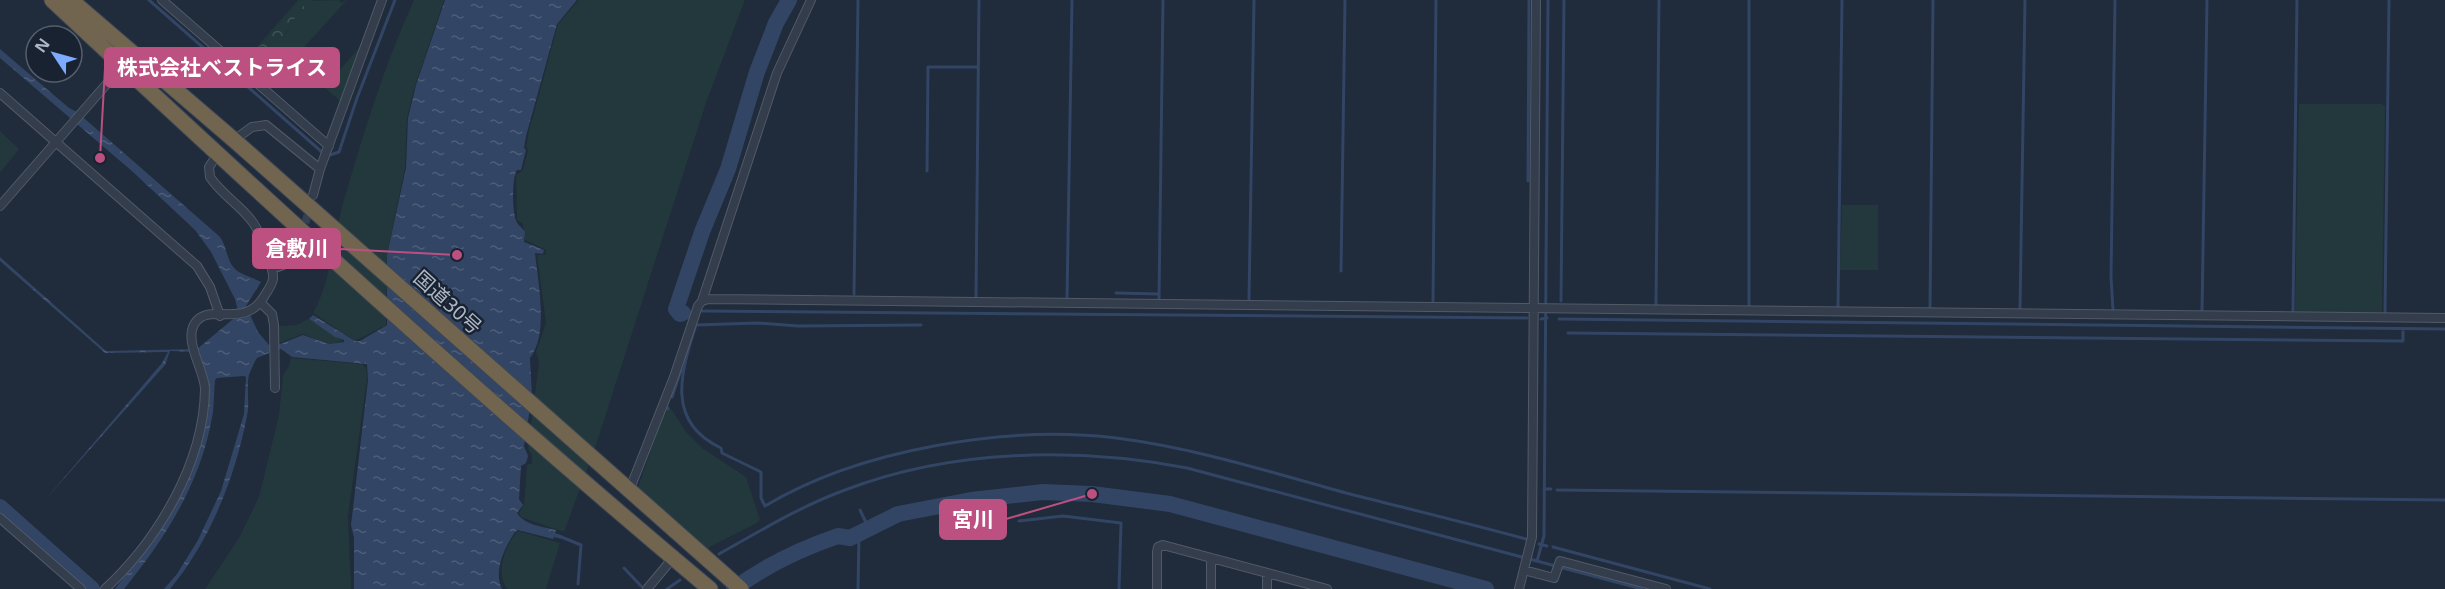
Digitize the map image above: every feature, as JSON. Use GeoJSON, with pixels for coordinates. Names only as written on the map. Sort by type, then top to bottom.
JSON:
{"type":"FeatureCollection","features":[{"type":"Feature","properties":{"kind":"highway"},"geometry":{"type":"LineString","coordinates":[[52,0],[298,230],[590,488],[705,585]]}},
{"type":"Feature","properties":{"kind":"highway","name":"国道30号"},"geometry":{"type":"LineString","coordinates":[[71,0],[234,140],[741,589]]}},
{"type":"Feature","properties":{"kind":"highway"},"geometry":{"type":"LineString","coordinates":[[162,79],[220,140],[222,148],[217,155]]}},
{"type":"Feature","properties":{"kind":"highway"},"geometry":{"type":"LineString","coordinates":[[234,140],[229,147],[231,154],[298,230]]}},
{"type":"Feature","properties":{"kind":"street"},"geometry":{"type":"LineString","coordinates":[[162,0],[327,151]]}},
{"type":"Feature","properties":{"kind":"street"},"geometry":{"type":"LineString","coordinates":[[313,195],[320,169],[382,0]]}},
{"type":"Feature","properties":{"kind":"street"},"geometry":{"type":"LineString","coordinates":[[629,491],[658,422],[698,306],[702,301],[777,73],[811,0]]}},
{"type":"Feature","properties":{"kind":"street"},"geometry":{"type":"LineString","coordinates":[[1519,589],[1532,537],[1541,308],[1536,0]]}},
{"type":"Feature","properties":{"kind":"street"},"geometry":{"type":"LineString","coordinates":[[0,206],[133,54]]}},
{"type":"Feature","properties":{"kind":"street"},"geometry":{"type":"LineString","coordinates":[[0,93],[197,266],[210,287],[220,316]]}},
{"type":"Feature","properties":{"kind":"street"},"geometry":{"type":"LineString","coordinates":[[234,140],[252,126],[266,125],[320,169]]}},
{"type":"Feature","properties":{"kind":"street"},"geometry":{"type":"LineString","coordinates":[[105,589],[125,569],[148,538],[172,501],[187,469],[200,425],[205,387],[194,350],[192,328],[196,321],[206,314],[220,316],[252,312],[261,303],[273,281],[272,268],[252,220],[210,177],[209,167],[217,155]]}},
{"type":"Feature","properties":{"kind":"street"},"geometry":{"type":"LineString","coordinates":[[272,268],[283,266],[292,260],[299,246]]}},
{"type":"Feature","properties":{"kind":"street"},"geometry":{"type":"LineString","coordinates":[[702,301],[732,299],[2445,318]]}},
{"type":"Feature","properties":{"kind":"street"},"geometry":{"type":"LineString","coordinates":[[261,303],[272,314],[274,325],[276,356],[274,388]]}},
{"type":"Feature","properties":{"kind":"street"},"geometry":{"type":"LineString","coordinates":[[0,518],[81,589]]}},
{"type":"Feature","properties":{"kind":"street"},"geometry":{"type":"LineString","coordinates":[[1156,589],[1158,547],[1162,545],[1324,589]]}},
{"type":"Feature","properties":{"kind":"street"},"geometry":{"type":"LineString","coordinates":[[647,589],[673,558]]}},
{"type":"Feature","properties":{"kind":"street"},"geometry":{"type":"LineString","coordinates":[[1211,558],[1211,589]]}},
{"type":"Feature","properties":{"kind":"street"},"geometry":{"type":"LineString","coordinates":[[1524,571],[1554,578],[1560,561],[1666,589]]}},
{"type":"Feature","properties":{"kind":"street"},"geometry":{"type":"LineString","coordinates":[[1267,573],[1267,589]]}},
{"type":"Feature","properties":{"kind":"green space"},"geometry":{"type":"Polygon","coordinates":[[[300,0],[252,55],[260,56],[286,34],[307,1],[339,0],[341,3],[347,0],[267,88],[240,64],[300,0]]]}},
{"type":"Feature","properties":{"kind":"green space"},"geometry":{"type":"Polygon","coordinates":[[[300,0],[314,0],[303,4],[306,14],[302,19],[296,16],[278,47],[268,55],[260,56],[255,60],[252,58],[252,55],[300,0]]]}},
{"type":"Feature","properties":{"kind":"green space"},"geometry":{"type":"Polygon","coordinates":[[[414,0],[444,0],[414,89],[407,118],[405,168],[387,254],[386,325],[355,341],[313,313],[328,274],[343,203],[366,126],[393,50],[414,0]]]}},
{"type":"Feature","properties":{"kind":"green space"},"geometry":{"type":"Polygon","coordinates":[[[579,0],[745,0],[707,100],[595,448],[564,532],[521,517],[519,513],[524,504],[527,465],[532,463],[532,455],[528,449],[539,362],[536,352],[546,323],[537,255],[545,255],[546,250],[525,240],[523,224],[517,220],[516,175],[523,170],[528,150],[526,147],[529,131],[558,24],[579,0]]]}},
{"type":"Feature","properties":{"kind":"green space"},"geometry":{"type":"Polygon","coordinates":[[[362,45],[341,102],[324,87],[362,45]]]}},
{"type":"Feature","properties":{"kind":"green space"},"geometry":{"type":"Polygon","coordinates":[[[2299,104],[2382,104],[2385,106],[2382,313],[2295,313],[2299,104]]]}},
{"type":"Feature","properties":{"kind":"green space"},"geometry":{"type":"Polygon","coordinates":[[[0,131],[19,149],[0,173],[0,131]]]}},
{"type":"Feature","properties":{"kind":"green space"},"geometry":{"type":"Polygon","coordinates":[[[1842,205],[1878,205],[1878,270],[1840,270],[1842,205]]]}},
{"type":"Feature","properties":{"kind":"green space"},"geometry":{"type":"Polygon","coordinates":[[[308,319],[343,341],[329,344],[303,334],[279,343],[278,326],[297,325],[308,319]]]}},
{"type":"Feature","properties":{"kind":"green space"},"geometry":{"type":"Polygon","coordinates":[[[291,358],[362,364],[366,368],[367,378],[348,517],[351,589],[205,589],[239,538],[259,497],[279,415],[283,375],[291,358]]]}},
{"type":"Feature","properties":{"kind":"green space"},"geometry":{"type":"Polygon","coordinates":[[[666,407],[672,410],[686,432],[702,448],[746,477],[760,520],[711,546],[707,551],[639,490],[639,484],[666,407]]]}},
{"type":"Feature","properties":{"kind":"green space"},"geometry":{"type":"Polygon","coordinates":[[[518,531],[560,543],[546,589],[507,589],[503,582],[503,559],[518,531]]]}},
{"type":"Feature","properties":{"kind":"water"},"geometry":{"type":"Polygon","coordinates":[[[445,0],[577,0],[557,24],[526,136],[524,148],[526,150],[521,170],[517,170],[515,174],[513,194],[517,223],[525,232],[524,242],[544,250],[543,254],[535,253],[541,322],[536,348],[530,358],[532,396],[524,446],[528,456],[526,463],[521,466],[519,499],[523,505],[517,513],[529,523],[556,530],[555,533],[563,536],[562,539],[554,537],[553,539],[518,530],[515,532],[504,552],[500,567],[502,589],[354,589],[354,538],[351,525],[368,380],[367,364],[292,357],[281,349],[271,350],[257,358],[249,375],[248,411],[236,462],[209,530],[184,570],[170,589],[164,589],[177,574],[198,540],[221,491],[244,414],[246,377],[244,376],[215,380],[213,412],[208,437],[191,484],[168,528],[140,569],[124,589],[115,589],[169,517],[195,463],[208,414],[208,379],[197,352],[170,351],[165,365],[44,501],[162,363],[168,352],[105,353],[0,261],[0,257],[106,351],[197,349],[232,320],[238,311],[235,299],[211,252],[195,230],[133,172],[30,84],[41,84],[77,112],[219,236],[236,270],[261,282],[246,306],[258,332],[269,345],[280,344],[303,335],[329,344],[344,342],[309,319],[313,315],[355,341],[360,341],[387,325],[387,255],[406,168],[408,118],[416,85],[445,0]]]}},
{"type":"Feature","properties":{"kind":"water"},"geometry":{"type":"Polygon","coordinates":[[[0,49],[24,70],[24,79],[0,58],[0,49]]]}},
{"type":"Feature","properties":{"kind":"waterway"},"geometry":{"type":"LineString","coordinates":[[149,0],[323,153],[330,155],[339,152],[395,0]]}},
{"type":"Feature","properties":{"kind":"waterway"},"geometry":{"type":"LineString","coordinates":[[683,313],[680,314],[676,309],[702,232],[728,169],[757,72],[776,23],[789,0]]}},
{"type":"Feature","properties":{"kind":"waterway"},"geometry":{"type":"LineString","coordinates":[[854,294],[858,0]]}},
{"type":"Feature","properties":{"kind":"waterway"},"geometry":{"type":"LineString","coordinates":[[976,298],[979,0]]}},
{"type":"Feature","properties":{"kind":"waterway"},"geometry":{"type":"LineString","coordinates":[[1067,298],[1072,0]]}},
{"type":"Feature","properties":{"kind":"waterway"},"geometry":{"type":"LineString","coordinates":[[1159,298],[1163,0]]}},
{"type":"Feature","properties":{"kind":"waterway"},"geometry":{"type":"LineString","coordinates":[[1249,299],[1254,0]]}},
{"type":"Feature","properties":{"kind":"waterway"},"geometry":{"type":"LineString","coordinates":[[1341,271],[1345,0]]}},
{"type":"Feature","properties":{"kind":"waterway"},"geometry":{"type":"LineString","coordinates":[[1433,301],[1436,0]]}},
{"type":"Feature","properties":{"kind":"waterway"},"geometry":{"type":"LineString","coordinates":[[1528,181],[1529,0]]}},
{"type":"Feature","properties":{"kind":"waterway"},"geometry":{"type":"LineString","coordinates":[[1537,561],[1544,536],[1548,0]]}},
{"type":"Feature","properties":{"kind":"waterway"},"geometry":{"type":"LineString","coordinates":[[1561,301],[1564,0]]}},
{"type":"Feature","properties":{"kind":"waterway"},"geometry":{"type":"LineString","coordinates":[[1656,304],[1659,0]]}},
{"type":"Feature","properties":{"kind":"waterway"},"geometry":{"type":"LineString","coordinates":[[1749,0],[1749,306]]}},
{"type":"Feature","properties":{"kind":"waterway"},"geometry":{"type":"LineString","coordinates":[[1838,307],[1842,0]]}},
{"type":"Feature","properties":{"kind":"waterway"},"geometry":{"type":"LineString","coordinates":[[1930,309],[1933,0]]}},
{"type":"Feature","properties":{"kind":"waterway"},"geometry":{"type":"LineString","coordinates":[[2020,309],[2025,0]]}},
{"type":"Feature","properties":{"kind":"waterway"},"geometry":{"type":"LineString","coordinates":[[2113,310],[2111,277],[2115,0]]}},
{"type":"Feature","properties":{"kind":"waterway"},"geometry":{"type":"LineString","coordinates":[[2202,312],[2207,0]]}},
{"type":"Feature","properties":{"kind":"waterway"},"geometry":{"type":"LineString","coordinates":[[2293,311],[2297,0]]}},
{"type":"Feature","properties":{"kind":"waterway"},"geometry":{"type":"LineString","coordinates":[[2385,312],[2389,0]]}},
{"type":"Feature","properties":{"kind":"waterway"},"geometry":{"type":"LineString","coordinates":[[927,171],[928,67],[978,67]]}},
{"type":"Feature","properties":{"kind":"waterway"},"geometry":{"type":"LineString","coordinates":[[1116,293],[1159,294]]}},
{"type":"Feature","properties":{"kind":"waterway"},"geometry":{"type":"LineString","coordinates":[[702,311],[1527,318]]}},
{"type":"Feature","properties":{"kind":"waterway"},"geometry":{"type":"LineString","coordinates":[[683,313],[692,312]]}},
{"type":"Feature","properties":{"kind":"waterway"},"geometry":{"type":"LineString","coordinates":[[1541,319],[1547,318]]}},
{"type":"Feature","properties":{"kind":"waterway"},"geometry":{"type":"LineString","coordinates":[[1559,319],[2445,329]]}},
{"type":"Feature","properties":{"kind":"waterway"},"geometry":{"type":"LineString","coordinates":[[921,325],[798,326],[757,323],[696,325],[683,378],[682,394],[685,410],[691,424],[703,437],[721,448],[722,453],[761,472],[761,498],[765,506],[803,486],[889,456],[982,439],[1029,435],[1074,435],[1116,438],[1175,448],[1526,539]]}},
{"type":"Feature","properties":{"kind":"waterway"},"geometry":{"type":"LineString","coordinates":[[1568,333],[2403,341],[2403,329]]}},
{"type":"Feature","properties":{"kind":"waterway"},"geometry":{"type":"LineString","coordinates":[[672,397],[681,370]]}},
{"type":"Feature","properties":{"kind":"waterway"},"geometry":{"type":"LineString","coordinates":[[719,554],[813,504],[886,476],[971,459],[1058,455],[1145,461],[1187,468],[1642,589]]}},
{"type":"Feature","properties":{"kind":"waterway"},"geometry":{"type":"LineString","coordinates":[[1544,489],[1551,489]]}},
{"type":"Feature","properties":{"kind":"waterway"},"geometry":{"type":"LineString","coordinates":[[1557,490],[2445,500]]}},
{"type":"Feature","properties":{"kind":"waterway"},"geometry":{"type":"LineString","coordinates":[[734,589],[758,572],[810,546],[838,536],[850,538],[898,514],[971,500],[1043,492],[1092,494],[1170,504],[1486,589]]}},
{"type":"Feature","properties":{"kind":"waterway"},"geometry":{"type":"LineString","coordinates":[[0,507],[92,589]]}},
{"type":"Feature","properties":{"kind":"waterway"},"geometry":{"type":"LineString","coordinates":[[860,510],[869,529]]}},
{"type":"Feature","properties":{"kind":"waterway"},"geometry":{"type":"LineString","coordinates":[[1019,521],[1063,516],[1121,523],[1119,589]]}},
{"type":"Feature","properties":{"kind":"waterway"},"geometry":{"type":"LineString","coordinates":[[858,589],[859,535]]}},
{"type":"Feature","properties":{"kind":"waterway"},"geometry":{"type":"LineString","coordinates":[[559,536],[581,545],[578,584]]}},
{"type":"Feature","properties":{"kind":"waterway"},"geometry":{"type":"LineString","coordinates":[[1539,544],[1547,546]]}},
{"type":"Feature","properties":{"kind":"waterway"},"geometry":{"type":"LineString","coordinates":[[1553,547],[1710,589]]}},
{"type":"Feature","properties":{"kind":"waterway"},"geometry":{"type":"LineString","coordinates":[[624,568],[642,587]]}},
{"type":"Feature","properties":{"kind":"waterway"},"geometry":{"type":"LineString","coordinates":[[667,589],[680,580]]}},
{"type":"Feature","properties":{"kind":"tunnel"},"geometry":{"type":"LineString","coordinates":[[299,246],[310,206]]}},
{"type":"Feature","properties":{"kind":"place","name":"株式会社ベストライス"},"geometry":{"type":"Point","coordinates":[100,158]}},
{"type":"Feature","properties":{"kind":"place","name":"倉敷川"},"geometry":{"type":"Point","coordinates":[457,255]}},
{"type":"Feature","properties":{"kind":"place","name":"宮川"},"geometry":{"type":"Point","coordinates":[1092,494]}}]}
